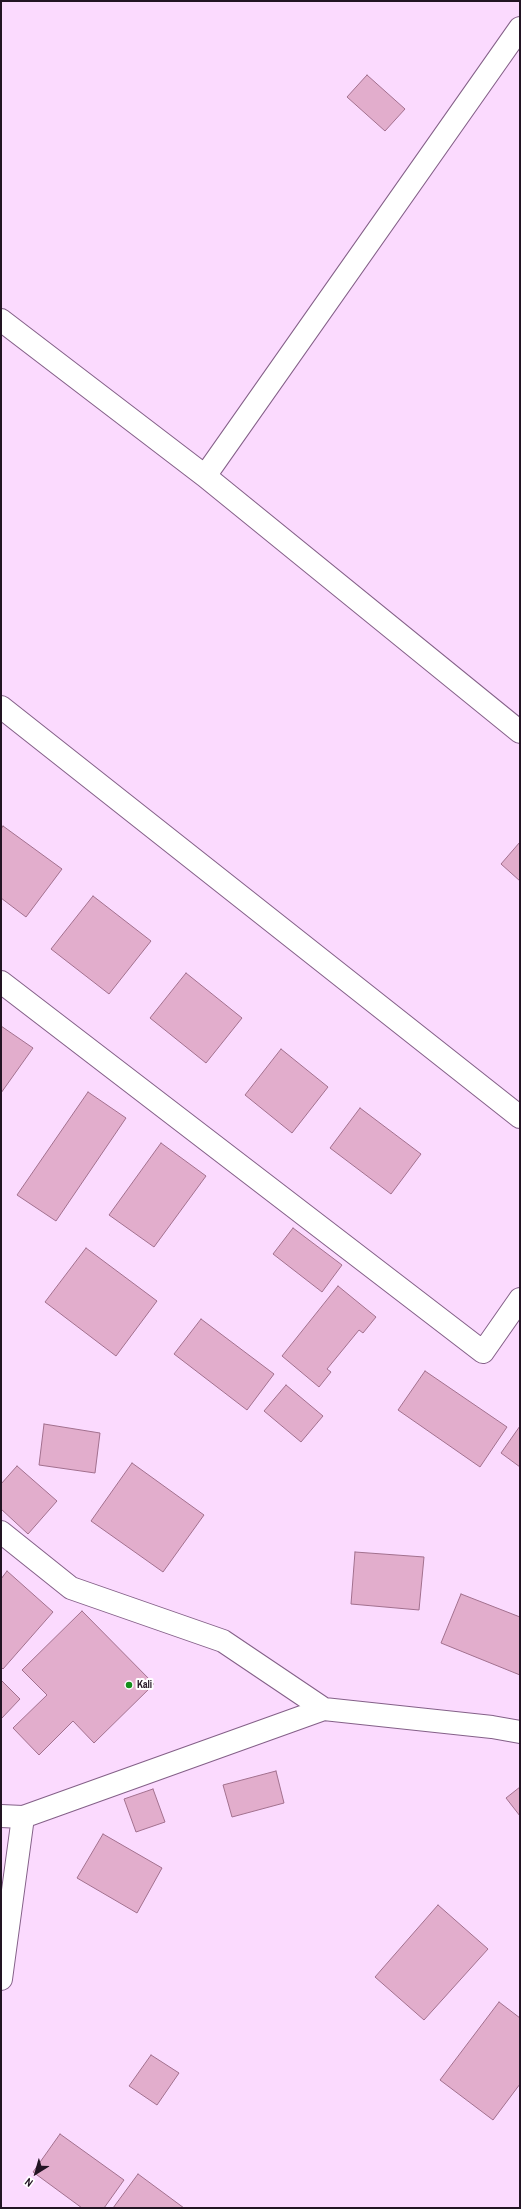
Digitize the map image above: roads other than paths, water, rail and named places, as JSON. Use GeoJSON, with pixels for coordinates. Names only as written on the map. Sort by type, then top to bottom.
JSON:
{"type":"FeatureCollection","features":[{"type":"Feature","properties":{"kind":"street"},"geometry":{"type":"LineString","coordinates":[[205,476],[520,28]]}},
{"type":"Feature","properties":{"kind":"street"},"geometry":{"type":"LineString","coordinates":[[1,320],[205,476],[520,732]]}},
{"type":"Feature","properties":{"kind":"street"},"geometry":{"type":"LineString","coordinates":[[1,707],[520,1117]]}},
{"type":"Feature","properties":{"kind":"street"},"geometry":{"type":"LineString","coordinates":[[1,982],[483,1352],[520,1299]]}},
{"type":"Feature","properties":{"kind":"street"},"geometry":{"type":"LineString","coordinates":[[1,1532],[71,1588],[223,1641],[324,1709]]}},
{"type":"Feature","properties":{"kind":"street"},"geometry":{"type":"LineString","coordinates":[[1,1816],[24,1817],[324,1709],[492,1727],[520,1732]]}},
{"type":"Feature","properties":{"kind":"street"},"geometry":{"type":"LineString","coordinates":[[492,1727],[520,1746]]}},
{"type":"Feature","properties":{"kind":"street"},"geometry":{"type":"LineString","coordinates":[[1,1979],[24,1817]]}},
{"type":"Feature","properties":{"kind":"place","name":"Kali"},"geometry":{"type":"Point","coordinates":[129,1685]}}]}
